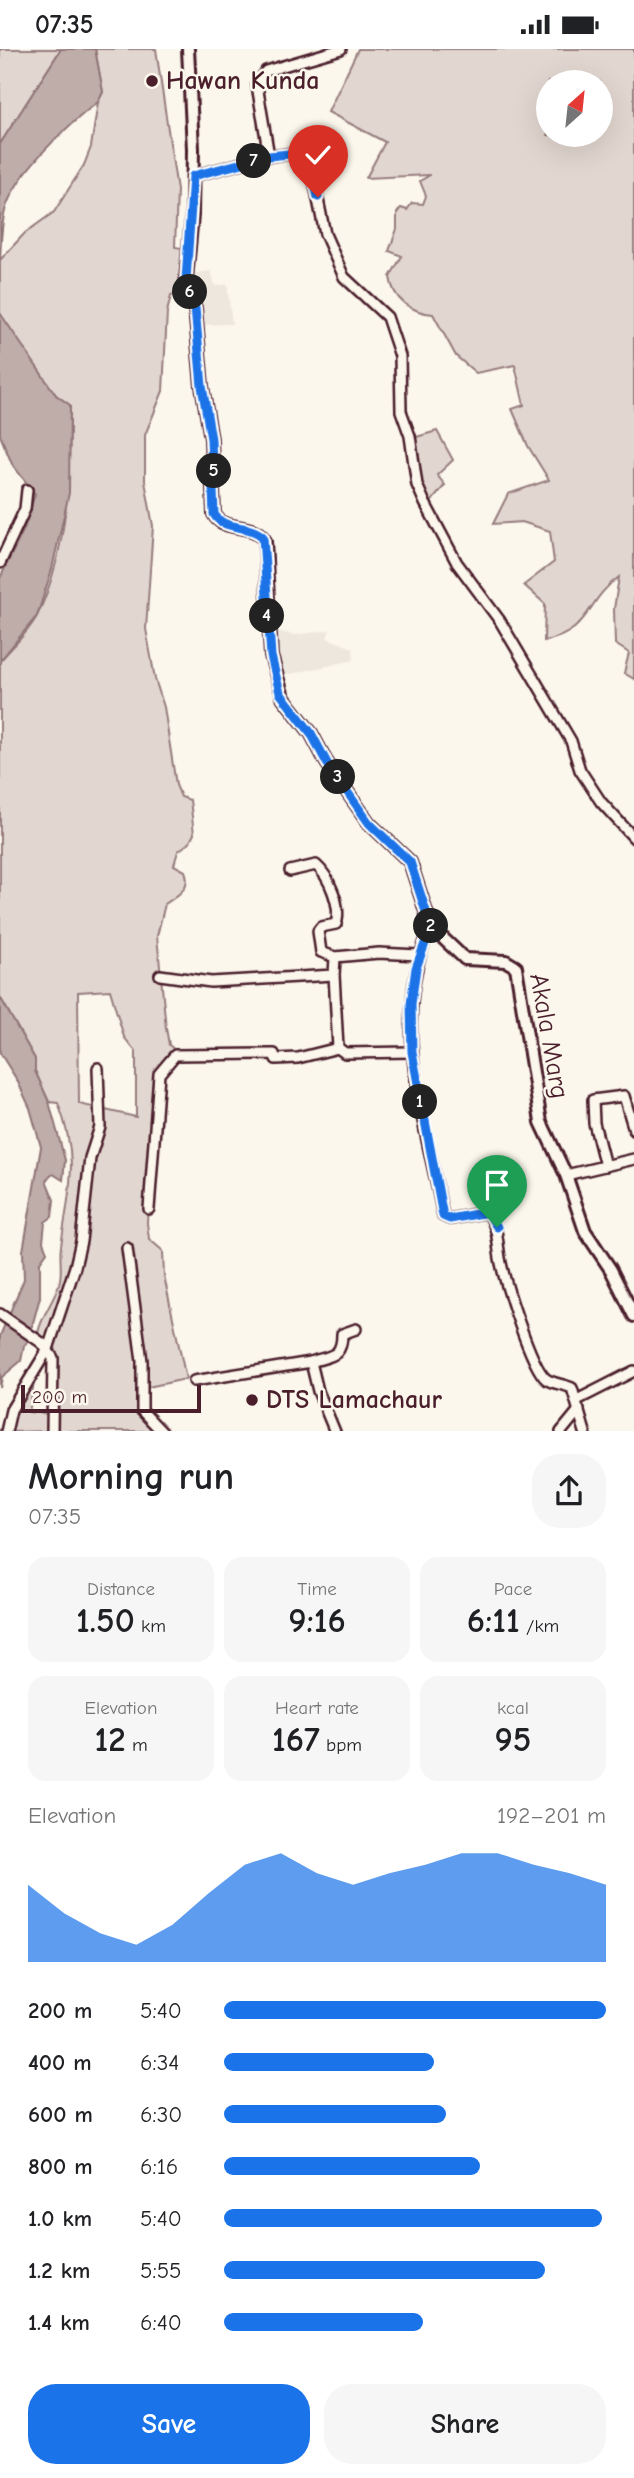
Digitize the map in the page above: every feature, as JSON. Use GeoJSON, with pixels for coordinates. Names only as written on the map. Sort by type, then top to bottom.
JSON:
{"type":"FeatureCollection","features":[{"type":"Feature","properties":{"kind":"main road","name":"Akala Marg"},"geometry":{"type":"LineString","coordinates":[[188,49],[193,101],[193,176],[186,280],[195,308],[202,386],[211,439],[214,514],[225,524],[255,530],[265,541],[266,610],[272,665],[280,693],[311,733],[327,763],[369,823],[410,862],[431,927],[465,959],[506,961],[516,967],[528,1030],[536,1105],[541,1122],[566,1175],[585,1231],[611,1270],[634,1316]]}},
{"type":"Feature","properties":{"kind":"street"},"geometry":{"type":"LineString","coordinates":[[269,156],[257,85],[260,77],[266,71],[341,49]]}},
{"type":"Feature","properties":{"kind":"street"},"geometry":{"type":"LineString","coordinates":[[193,176],[269,156],[299,153],[316,188],[325,234],[344,277],[387,317],[400,356],[401,411],[410,436],[417,485],[425,503],[457,562],[500,621],[571,741],[580,770],[601,802],[634,838]]}},
{"type":"Feature","properties":{"kind":"street"},"geometry":{"type":"LineString","coordinates":[[0,563],[25,509],[27,490]]}},
{"type":"Feature","properties":{"kind":"street"},"geometry":{"type":"LineString","coordinates":[[290,871],[316,865],[323,873],[336,900],[339,917],[336,924],[321,927],[321,953],[335,957],[379,953],[418,955]]}},
{"type":"Feature","properties":{"kind":"street"},"geometry":{"type":"LineString","coordinates":[[431,927],[418,955],[411,1004],[412,1052],[443,1216],[450,1219],[488,1212],[497,1227],[501,1260],[538,1371],[549,1382],[572,1388],[584,1431]]}},
{"type":"Feature","properties":{"kind":"street"},"geometry":{"type":"LineString","coordinates":[[335,957],[338,1048]]}},
{"type":"Feature","properties":{"kind":"street"},"geometry":{"type":"LineString","coordinates":[[160,975],[211,982],[334,975]]}},
{"type":"Feature","properties":{"kind":"street"},"geometry":{"type":"LineString","coordinates":[[149,1209],[159,1074],[176,1055],[274,1054],[276,1059],[298,1058],[338,1048],[345,1053],[412,1052]]}},
{"type":"Feature","properties":{"kind":"street"},"geometry":{"type":"LineString","coordinates":[[6,1431],[11,1410],[45,1346],[81,1241],[90,1158],[100,1127],[98,1068]]}},
{"type":"Feature","properties":{"kind":"street"},"geometry":{"type":"LineString","coordinates":[[605,1165],[594,1123],[593,1100],[624,1096],[634,1130]]}},
{"type":"Feature","properties":{"kind":"street"},"geometry":{"type":"LineString","coordinates":[[566,1175],[634,1159]]}},
{"type":"Feature","properties":{"kind":"street"},"geometry":{"type":"LineString","coordinates":[[127,1248],[142,1361],[142,1412],[162,1431]]}},
{"type":"Feature","properties":{"kind":"street"},"geometry":{"type":"LineString","coordinates":[[0,1314],[45,1346],[53,1358],[52,1431]]}},
{"type":"Feature","properties":{"kind":"street"},"geometry":{"type":"LineString","coordinates":[[194,1381],[311,1362],[339,1353],[342,1334],[356,1328]]}},
{"type":"Feature","properties":{"kind":"street"},"geometry":{"type":"LineString","coordinates":[[311,1362],[318,1391],[335,1431]]}},
{"type":"Feature","properties":{"kind":"street"},"geometry":{"type":"LineString","coordinates":[[561,1431],[578,1405],[634,1371]]}},
{"type":"Feature","properties":{"kind":"shaded area"},"geometry":{"type":"Polygon","coordinates":[[[0,49],[61,49],[0,144],[0,49]]]}},
{"type":"Feature","properties":{"kind":"shaded area"},"geometry":{"type":"Polygon","coordinates":[[[61,49],[95,49],[103,92],[98,102],[44,151],[20,181],[5,211],[0,260],[0,144],[61,49]]]}},
{"type":"Feature","properties":{"kind":"shaded area"},"geometry":{"type":"Polygon","coordinates":[[[95,49],[156,49],[177,190],[175,247],[188,249],[187,291],[171,296],[167,312],[163,391],[145,435],[145,481],[153,526],[146,629],[155,679],[164,707],[176,785],[181,797],[190,800],[194,834],[189,843],[178,851],[174,865],[185,871],[187,882],[178,895],[165,904],[157,936],[166,1028],[169,1045],[175,1050],[155,1072],[147,1223],[149,1239],[163,1251],[164,1276],[186,1379],[148,1387],[142,1399],[138,1398],[159,1431],[56,1431],[57,1355],[55,1347],[38,1333],[60,1279],[71,1175],[69,1141],[58,1103],[49,1102],[35,1071],[35,1059],[0,997],[0,661],[35,620],[56,564],[68,485],[70,406],[56,395],[4,324],[0,313],[0,260],[25,233],[54,212],[84,165],[91,147],[98,102],[103,92],[95,49]],[[110,990],[78,992],[79,1104],[136,1117],[136,1052],[124,1037],[110,990]]]}},
{"type":"Feature","properties":{"kind":"shaded area"},"geometry":{"type":"Polygon","coordinates":[[[358,49],[634,49],[634,679],[624,673],[629,653],[615,644],[614,609],[619,577],[608,586],[571,631],[544,641],[545,604],[524,585],[554,562],[550,531],[522,522],[493,524],[508,494],[549,480],[528,446],[512,409],[524,405],[515,365],[476,373],[456,356],[433,314],[417,311],[404,303],[395,292],[390,277],[402,256],[389,251],[397,229],[397,213],[401,208],[407,210],[412,203],[423,204],[426,196],[420,181],[430,175],[366,178],[385,142],[328,112],[358,49]]]}},
{"type":"Feature","properties":{"kind":"shaded area"},"geometry":{"type":"Polygon","coordinates":[[[211,271],[215,286],[227,284],[232,324],[200,325],[188,274],[211,271]]]}},
{"type":"Feature","properties":{"kind":"shaded area"},"geometry":{"type":"Polygon","coordinates":[[[0,313],[56,395],[70,405],[69,493],[52,569],[37,616],[0,661],[0,578],[24,529],[35,494],[12,464],[0,435],[0,313]]]}},
{"type":"Feature","properties":{"kind":"shaded area"},"geometry":{"type":"Polygon","coordinates":[[[437,431],[453,460],[437,475],[445,485],[428,506],[417,475],[413,438],[437,431]]]}},
{"type":"Feature","properties":{"kind":"shaded area"},"geometry":{"type":"Polygon","coordinates":[[[272,630],[295,635],[330,630],[327,638],[353,648],[354,660],[291,674],[277,673],[272,630]]]}},
{"type":"Feature","properties":{"kind":"shaded area"},"geometry":{"type":"Polygon","coordinates":[[[0,997],[35,1059],[35,1071],[49,1102],[65,1160],[63,1180],[53,1174],[46,1180],[54,1200],[52,1217],[45,1222],[43,1242],[47,1252],[40,1262],[40,1297],[28,1341],[24,1346],[21,1361],[2,1377],[0,1388],[0,1336],[24,1279],[23,1251],[41,1147],[30,1108],[0,1053],[0,997]]]}},
{"type":"Feature","properties":{"kind":"shaded area"},"geometry":{"type":"Polygon","coordinates":[[[35,1377],[29,1412],[49,1414],[49,1431],[8,1431],[11,1414],[35,1377]]]}},
{"type":"Feature","properties":{"kind":"place","name":"Hawan Kunda"},"geometry":{"type":"Point","coordinates":[152,81]}},
{"type":"Feature","properties":{"kind":"place","name":"DTS Lamachaur"},"geometry":{"type":"Point","coordinates":[252,1400]}},
{"type":"Feature","properties":{"kind":"route"},"geometry":{"type":"LineString","coordinates":[[318,197],[314,180],[299,153],[269,156],[193,176],[190,253],[186,280],[195,308],[206,419],[211,439],[214,514],[222,523],[250,528],[263,537],[266,547],[266,610],[271,656],[280,693],[311,733],[327,763],[375,831],[402,853],[412,867],[431,927],[418,955],[416,968],[411,1004],[412,1052],[443,1216],[450,1219],[488,1212],[497,1227]]}}]}
